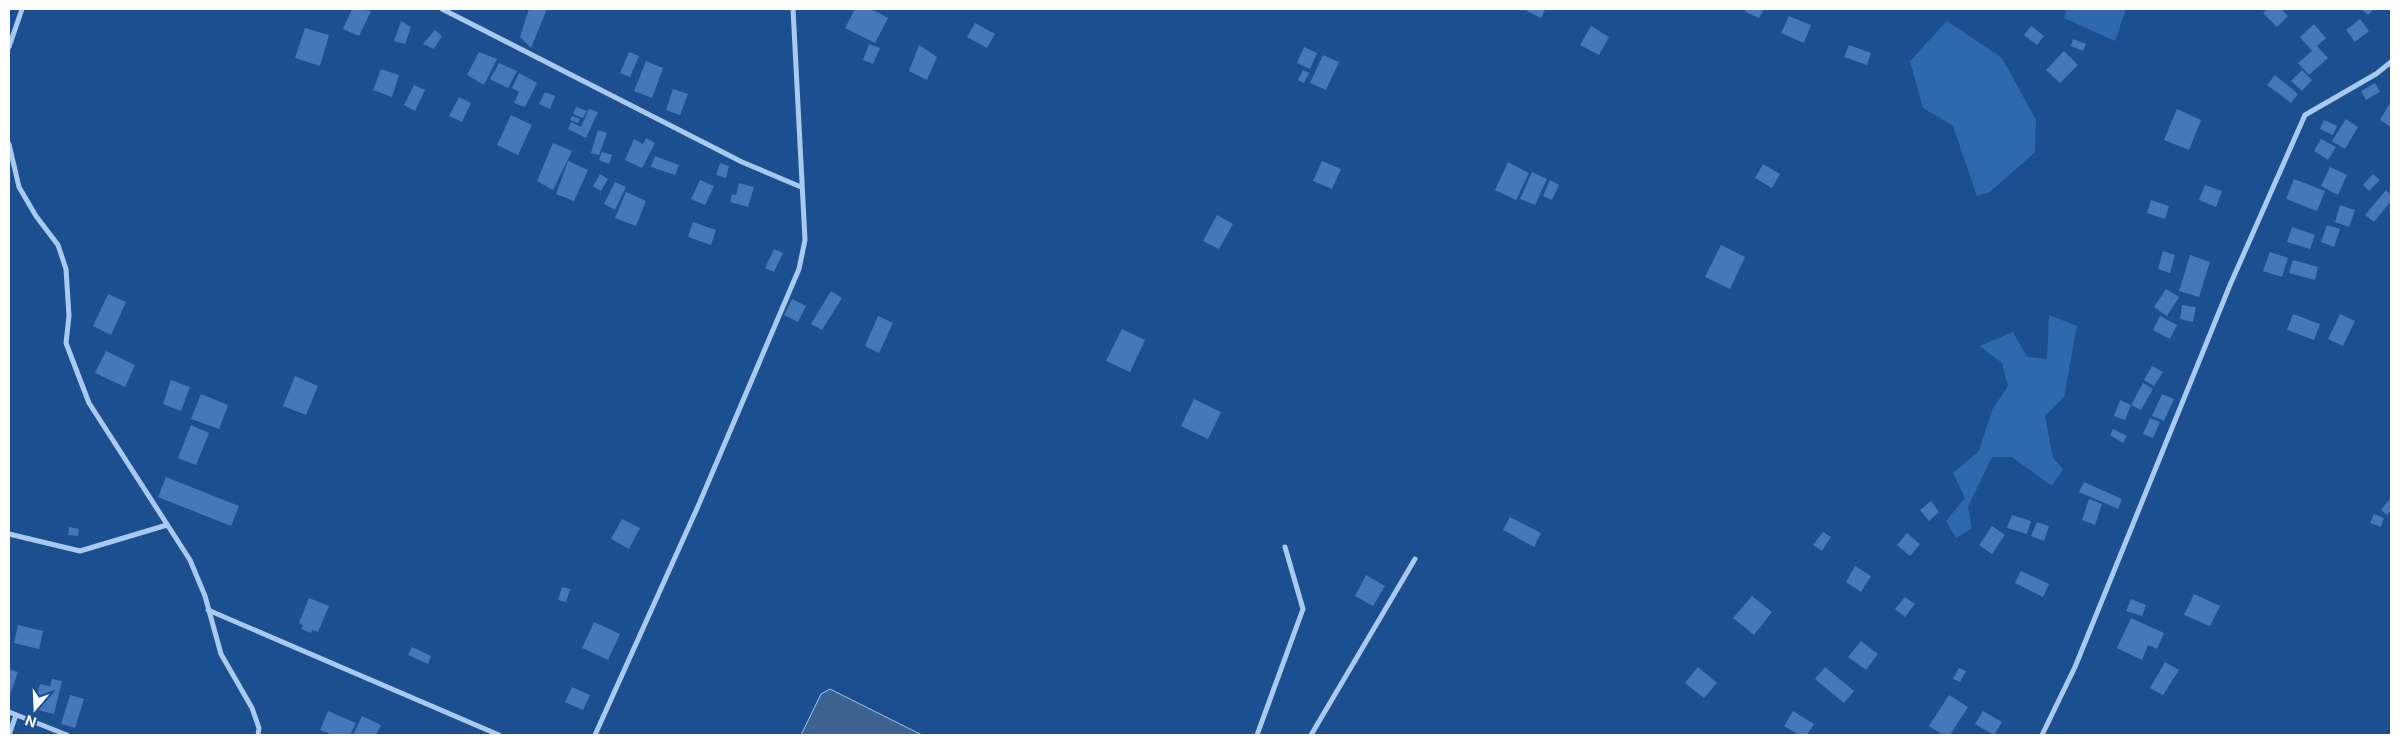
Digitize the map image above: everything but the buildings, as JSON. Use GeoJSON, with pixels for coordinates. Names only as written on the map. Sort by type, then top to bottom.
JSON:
{"type":"FeatureCollection","features":[{"type":"Feature","properties":{"kind":"street"},"geometry":{"type":"LineString","coordinates":[[9,47],[22,9]]}},
{"type":"Feature","properties":{"kind":"street"},"geometry":{"type":"LineString","coordinates":[[442,9],[742,162],[801,187]]}},
{"type":"Feature","properties":{"kind":"street"},"geometry":{"type":"LineString","coordinates":[[595,735],[699,504],[798,269],[805,240],[793,9]]}},
{"type":"Feature","properties":{"kind":"street"},"geometry":{"type":"LineString","coordinates":[[2042,735],[2075,667],[2230,285],[2305,115],[2376,74],[2391,62]]}},
{"type":"Feature","properties":{"kind":"street"},"geometry":{"type":"LineString","coordinates":[[9,144],[19,187],[36,216],[58,245],[66,269],[69,316],[66,343],[89,403],[190,560],[221,654],[252,708],[259,728],[258,735]]}},
{"type":"Feature","properties":{"kind":"street"},"geometry":{"type":"LineString","coordinates":[[9,534],[80,551],[167,525]]}},
{"type":"Feature","properties":{"kind":"street"},"geometry":{"type":"LineString","coordinates":[[1257,735],[1303,609],[1285,547]]}},
{"type":"Feature","properties":{"kind":"street"},"geometry":{"type":"LineString","coordinates":[[1311,735],[1415,559]]}},
{"type":"Feature","properties":{"kind":"street"},"geometry":{"type":"LineString","coordinates":[[208,610],[499,735]]}},
{"type":"Feature","properties":{"kind":"street"},"geometry":{"type":"LineString","coordinates":[[9,712],[67,735]]}},
{"type":"Feature","properties":{"kind":"street"},"geometry":{"type":"LineString","coordinates":[[9,735],[16,714]]}},
{"type":"Feature","properties":{"kind":"shaded area"},"geometry":{"type":"Polygon","coordinates":[[[2067,9],[2126,9],[2115,41],[2064,18],[2067,9]]]}},
{"type":"Feature","properties":{"kind":"shaded area"},"geometry":{"type":"Polygon","coordinates":[[[1947,21],[2002,58],[2036,120],[2035,152],[1990,192],[1977,196],[1953,126],[1923,108],[1910,61],[1947,21]]]}},
{"type":"Feature","properties":{"kind":"shaded area"},"geometry":{"type":"Polygon","coordinates":[[[2049,315],[2077,326],[2064,397],[2045,416],[2053,458],[2063,469],[2052,486],[2012,457],[1992,457],[1968,507],[1972,528],[1956,538],[1946,521],[1965,498],[1953,473],[1979,451],[1992,410],[2008,386],[2002,363],[1980,346],[2013,332],[2027,357],[2047,359],[2049,315]]]}},
{"type":"Feature","properties":{"kind":"shaded area"},"geometry":{"type":"Polygon","coordinates":[[[830,689],[922,735],[801,735],[821,694],[830,689]]]}}]}
